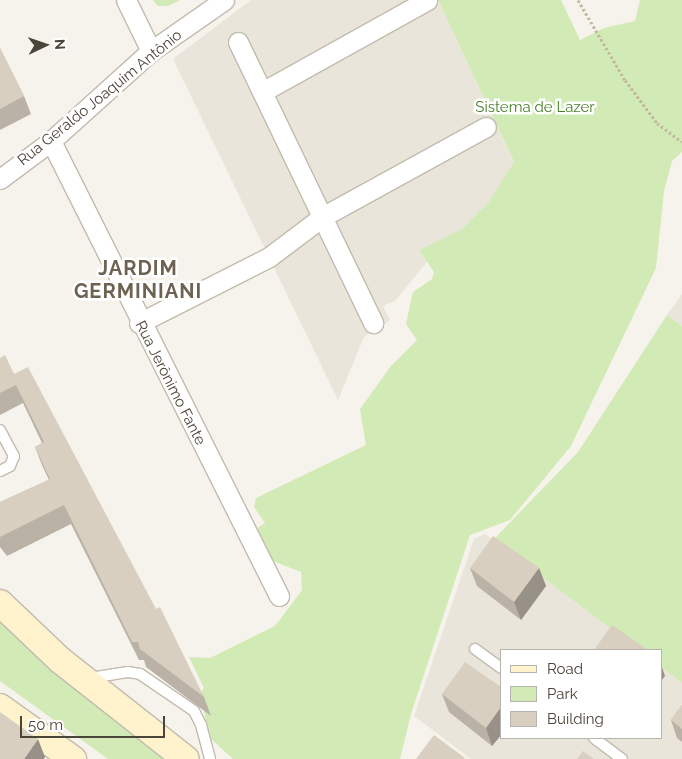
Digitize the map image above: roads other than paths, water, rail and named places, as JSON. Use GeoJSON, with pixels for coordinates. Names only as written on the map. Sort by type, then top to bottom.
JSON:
{"type":"FeatureCollection","features":[{"type":"Feature","properties":{"kind":"main road"},"geometry":{"type":"LineString","coordinates":[[0,603],[85,679],[186,759]]}},
{"type":"Feature","properties":{"kind":"main road"},"geometry":{"type":"LineString","coordinates":[[0,707],[73,759]]}},
{"type":"Feature","properties":{"kind":"street"},"geometry":{"type":"LineString","coordinates":[[126,0],[151,51]]}},
{"type":"Feature","properties":{"kind":"street","name":"Rua Geraldo Joaquim Antônio"},"geometry":{"type":"LineString","coordinates":[[0,178],[51,141],[151,51],[224,0]]}},
{"type":"Feature","properties":{"kind":"street"},"geometry":{"type":"LineString","coordinates":[[262,92],[427,0]]}},
{"type":"Feature","properties":{"kind":"street"},"geometry":{"type":"LineString","coordinates":[[238,42],[373,323]]}},
{"type":"Feature","properties":{"kind":"street"},"geometry":{"type":"LineString","coordinates":[[139,323],[269,257],[322,217],[486,127]]}},
{"type":"Feature","properties":{"kind":"street","name":"Rua Jerônimo Fante"},"geometry":{"type":"LineString","coordinates":[[51,141],[139,323],[279,596]]}},
{"type":"Feature","properties":{"kind":"lane"},"geometry":{"type":"LineString","coordinates":[[0,430],[14,456],[10,466],[0,471]]}},
{"type":"Feature","properties":{"kind":"lane"},"geometry":{"type":"LineString","coordinates":[[475,649],[500,667]]}},
{"type":"Feature","properties":{"kind":"lane"},"geometry":{"type":"LineString","coordinates":[[85,679],[128,672],[140,674],[194,712],[201,725],[210,759]]}},
{"type":"Feature","properties":{"kind":"lane"},"geometry":{"type":"LineString","coordinates":[[595,739],[622,759]]}},
{"type":"Feature","properties":{"kind":"district","name":"JARDIM GERMINIANI"},"geometry":{"type":"Point","coordinates":[138,280]}},
{"type":"Feature","properties":{"kind":"park label","name":"Sistema de Lazer"},"geometry":{"type":"Point","coordinates":[535,108]}}]}
